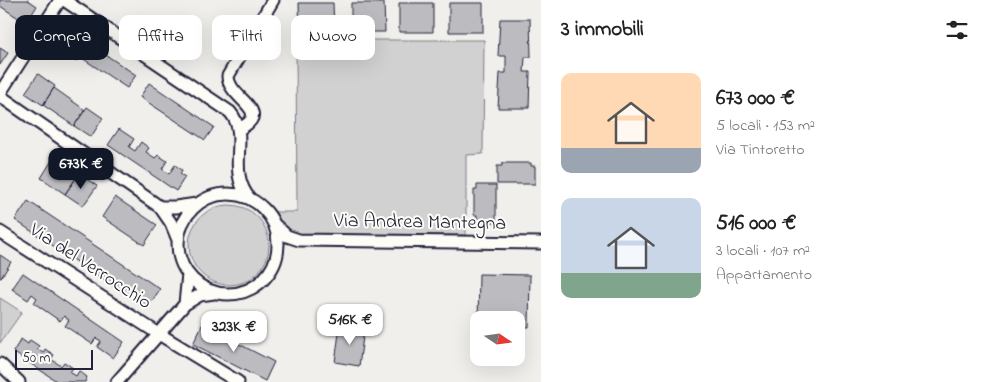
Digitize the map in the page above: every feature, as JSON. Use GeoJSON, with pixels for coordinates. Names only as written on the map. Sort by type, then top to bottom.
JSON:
{"type":"FeatureCollection","features":[{"type":"Feature","properties":{"kind":"street"},"geometry":{"type":"LineString","coordinates":[[60,0],[0,94],[160,207],[171,223],[178,240],[180,258],[188,274],[201,286],[216,293]]}},
{"type":"Feature","properties":{"kind":"street"},"geometry":{"type":"LineString","coordinates":[[64,0],[230,112],[236,118],[239,129],[238,172],[240,183],[250,199]]}},
{"type":"Feature","properties":{"kind":"street"},"geometry":{"type":"LineString","coordinates":[[239,129],[249,124],[252,114],[246,102],[230,86],[228,76],[273,0]]}},
{"type":"Feature","properties":{"kind":"street"},"geometry":{"type":"LineString","coordinates":[[160,207],[176,207],[200,203],[229,188],[238,172]]}},
{"type":"Feature","properties":{"kind":"street"},"geometry":{"type":"LineString","coordinates":[[117,382],[185,304],[200,295],[242,293],[257,285],[269,273],[276,257],[278,240],[274,223],[264,209],[250,199],[233,194],[215,196]]}},
{"type":"Feature","properties":{"kind":"street"},"geometry":{"type":"LineString","coordinates":[[178,240],[187,215],[200,203]]}},
{"type":"Feature","properties":{"kind":"street","name":"Via Andrea Mantegna"},"geometry":{"type":"LineString","coordinates":[[274,223],[282,233],[299,240],[541,243]]}},
{"type":"Feature","properties":{"kind":"street","name":"Via del Verrocchio"},"geometry":{"type":"LineString","coordinates":[[0,232],[159,334],[238,382]]}},
{"type":"Feature","properties":{"kind":"street"},"geometry":{"type":"LineString","coordinates":[[276,257],[288,246],[299,240]]}},
{"type":"Feature","properties":{"kind":"street"},"geometry":{"type":"LineString","coordinates":[[185,304],[188,274]]}},
{"type":"Feature","properties":{"kind":"street"},"geometry":{"type":"LineString","coordinates":[[0,364],[18,382]]}},
{"type":"Feature","properties":{"kind":"shaded area"},"geometry":{"type":"Polygon","coordinates":[[[375,40],[484,40],[483,154],[466,155],[466,235],[296,234],[285,228],[274,212],[297,212],[296,60],[375,60],[375,40]]]}},
{"type":"Feature","properties":{"kind":"shaded area"},"geometry":{"type":"Polygon","coordinates":[[[221,205],[237,205],[258,216],[269,237],[269,253],[258,274],[237,285],[221,285],[207,279],[195,267],[189,253],[189,237],[195,223],[207,211],[221,205]]]}},
{"type":"Feature","properties":{"kind":"shaded area"},"geometry":{"type":"Polygon","coordinates":[[[0,298],[22,312],[0,343],[0,298]]]}},
{"type":"Feature","properties":{"kind":"building"},"geometry":{"type":"Polygon","coordinates":[[[0,0],[28,0],[37,6],[31,15],[15,16],[0,6],[0,0]]]}},
{"type":"Feature","properties":{"kind":"building"},"geometry":{"type":"Polygon","coordinates":[[[299,3],[333,3],[333,15],[299,15],[299,3]]]}},
{"type":"Feature","properties":{"kind":"building"},"geometry":{"type":"Polygon","coordinates":[[[351,3],[384,3],[385,32],[375,32],[375,15],[351,15],[351,3]]]}},
{"type":"Feature","properties":{"kind":"building"},"geometry":{"type":"Polygon","coordinates":[[[399,3],[433,3],[433,32],[399,32],[399,3]]]}},
{"type":"Feature","properties":{"kind":"building"},"geometry":{"type":"Polygon","coordinates":[[[449,3],[483,3],[483,32],[449,32],[449,3]]]}},
{"type":"Feature","properties":{"kind":"building"},"geometry":{"type":"Polygon","coordinates":[[[500,19],[530,19],[531,57],[525,57],[524,72],[530,72],[529,108],[498,108],[500,73],[506,73],[506,56],[498,56],[500,19]]]}},
{"type":"Feature","properties":{"kind":"building"},"geometry":{"type":"Polygon","coordinates":[[[0,48],[8,53],[0,65],[0,48]]]}},
{"type":"Feature","properties":{"kind":"building"},"geometry":{"type":"Polygon","coordinates":[[[109,57],[136,75],[127,88],[85,60],[109,60],[109,57]]]}},
{"type":"Feature","properties":{"kind":"building"},"geometry":{"type":"Polygon","coordinates":[[[38,74],[55,86],[43,105],[25,93],[38,74]]]}},
{"type":"Feature","properties":{"kind":"building"},"geometry":{"type":"Polygon","coordinates":[[[149,83],[214,127],[205,140],[140,97],[149,83]]]}},
{"type":"Feature","properties":{"kind":"building"},"geometry":{"type":"Polygon","coordinates":[[[54,88],[85,110],[74,126],[43,105],[54,88]]]}},
{"type":"Feature","properties":{"kind":"building"},"geometry":{"type":"Polygon","coordinates":[[[87,107],[103,118],[91,137],[74,126],[87,107]]]}},
{"type":"Feature","properties":{"kind":"building"},"geometry":{"type":"Polygon","coordinates":[[[119,129],[134,139],[129,147],[135,151],[141,142],[149,148],[146,152],[155,158],[158,155],[167,161],[162,169],[169,174],[175,165],[182,170],[180,174],[185,177],[176,191],[108,145],[119,129]]]}},
{"type":"Feature","properties":{"kind":"building"},"geometry":{"type":"Polygon","coordinates":[[[54,157],[79,174],[65,194],[41,178],[54,157]]]}},
{"type":"Feature","properties":{"kind":"building"},"geometry":{"type":"Polygon","coordinates":[[[502,163],[531,163],[531,166],[535,166],[535,184],[497,184],[497,166],[502,166],[502,163]]]}},
{"type":"Feature","properties":{"kind":"building"},"geometry":{"type":"Polygon","coordinates":[[[79,174],[97,186],[83,206],[65,194],[79,174]]]}},
{"type":"Feature","properties":{"kind":"building"},"geometry":{"type":"Polygon","coordinates":[[[477,185],[496,185],[496,222],[477,222],[477,215],[474,215],[474,190],[477,190],[477,185]]]}},
{"type":"Feature","properties":{"kind":"building"},"geometry":{"type":"Polygon","coordinates":[[[115,197],[157,225],[144,245],[102,217],[115,197]]]}},
{"type":"Feature","properties":{"kind":"building"},"geometry":{"type":"Polygon","coordinates":[[[28,201],[160,289],[147,309],[15,220],[28,201]]]}},
{"type":"Feature","properties":{"kind":"building"},"geometry":{"type":"Polygon","coordinates":[[[0,255],[11,262],[1,278],[0,278],[0,255]]]}},
{"type":"Feature","properties":{"kind":"building"},"geometry":{"type":"Polygon","coordinates":[[[23,273],[124,342],[113,358],[97,347],[101,341],[96,338],[92,344],[65,326],[69,320],[64,316],[60,321],[34,303],[37,298],[32,294],[28,300],[12,289],[23,273]]]}},
{"type":"Feature","properties":{"kind":"building"},"geometry":{"type":"Polygon","coordinates":[[[479,274],[530,275],[529,327],[525,327],[525,311],[478,311],[479,274]]]}},
{"type":"Feature","properties":{"kind":"building"},"geometry":{"type":"Polygon","coordinates":[[[202,325],[274,362],[265,381],[193,344],[202,325]]]}},
{"type":"Feature","properties":{"kind":"building"},"geometry":{"type":"Polygon","coordinates":[[[340,326],[364,330],[359,366],[335,362],[340,326]]]}},
{"type":"Feature","properties":{"kind":"building"},"geometry":{"type":"Polygon","coordinates":[[[21,339],[28,344],[30,340],[39,346],[37,349],[43,353],[45,349],[54,355],[51,359],[61,366],[64,362],[73,368],[70,372],[76,376],[79,371],[87,377],[85,382],[58,382],[13,352],[21,339]]]}}]}
